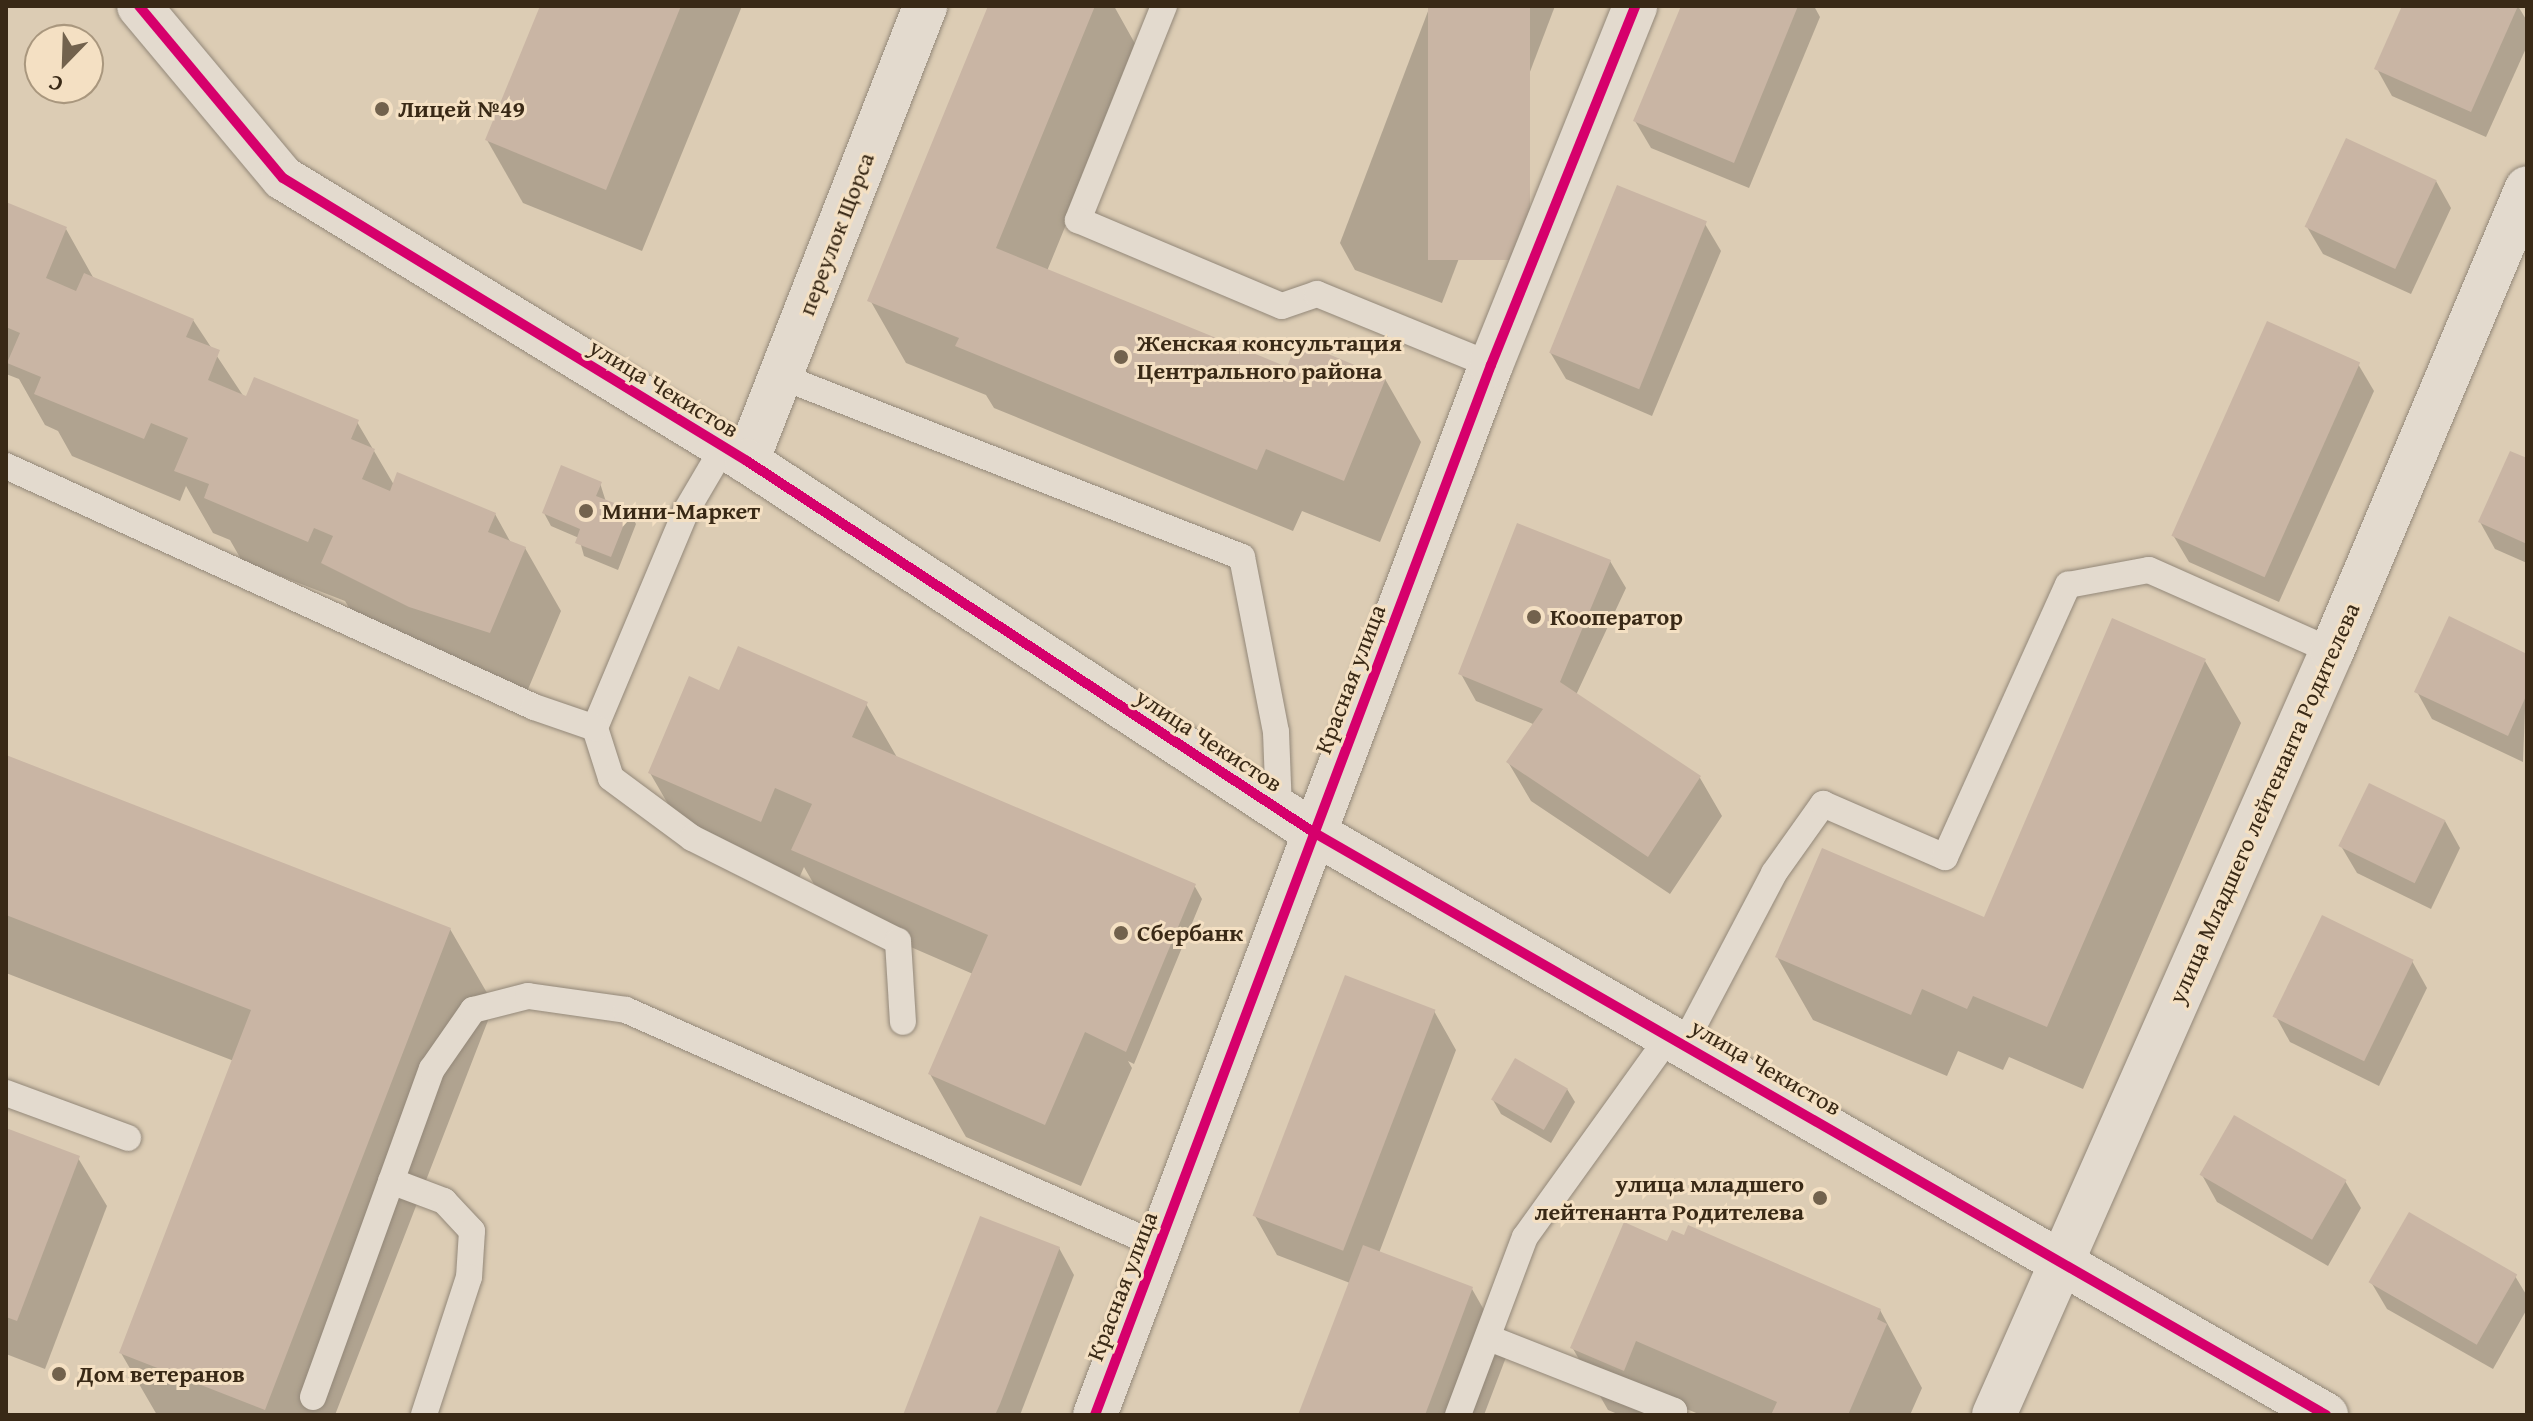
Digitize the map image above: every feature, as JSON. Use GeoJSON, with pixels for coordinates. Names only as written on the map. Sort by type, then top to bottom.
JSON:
{"type":"FeatureCollection","features":[{"type":"Feature","properties":{"kind":"street","name":"улица Чекистов"},"geometry":{"type":"LineString","coordinates":[[139,6],[283,178],[735,455],[1296,821],[2326,1415]]}},
{"type":"Feature","properties":{"kind":"street","name":"переулок Щорса"},"geometry":{"type":"LineString","coordinates":[[735,455],[780,376],[925,6]]}},
{"type":"Feature","properties":{"kind":"street","name":"Красная улица"},"geometry":{"type":"LineString","coordinates":[[1095,1415],[1159,1246],[1296,821],[1491,365],[1635,6]]}},
{"type":"Feature","properties":{"kind":"street","name":"улица Младшего лейтенанта Родителева"},"geometry":{"type":"LineString","coordinates":[[1994,1415],[2332,651],[2527,188]]}},
{"type":"Feature","properties":{"kind":"lane"},"geometry":{"type":"LineString","coordinates":[[1164,6],[1078,220],[1282,306],[1317,294],[1491,365]]}},
{"type":"Feature","properties":{"kind":"lane"},"geometry":{"type":"LineString","coordinates":[[780,376],[1242,557],[1296,821]]}},
{"type":"Feature","properties":{"kind":"lane"},"geometry":{"type":"LineString","coordinates":[[735,455],[686,511],[595,728],[611,778],[692,838],[898,941],[903,1022]]}},
{"type":"Feature","properties":{"kind":"lane"},"geometry":{"type":"LineString","coordinates":[[6,466],[534,707],[595,728]]}},
{"type":"Feature","properties":{"kind":"lane"},"geometry":{"type":"LineString","coordinates":[[1458,1415],[1525,1237],[1677,1040],[1774,873],[1823,804],[1945,857],[2068,585],[2149,570],[2332,651]]}},
{"type":"Feature","properties":{"kind":"lane"},"geometry":{"type":"LineString","coordinates":[[313,1397],[432,1069],[473,1010],[528,996],[626,1010],[1159,1246]]}},
{"type":"Feature","properties":{"kind":"lane"},"geometry":{"type":"LineString","coordinates":[[6,1093],[128,1138]]}},
{"type":"Feature","properties":{"kind":"lane"},"geometry":{"type":"LineString","coordinates":[[391,1181],[444,1201],[472,1231],[469,1277],[424,1415]]}},
{"type":"Feature","properties":{"kind":"lane"},"geometry":{"type":"LineString","coordinates":[[1489,1338],[1674,1411],[1672,1415]]}},
{"type":"Feature","properties":{"kind":"building"},"geometry":{"type":"Polygon","coordinates":[[[540,6],[681,6],[606,190],[485,140],[540,6]]]}},
{"type":"Feature","properties":{"kind":"building"},"geometry":{"type":"Polygon","coordinates":[[[988,6],[1095,6],[996,248],[1287,367],[1297,341],[1386,378],[1344,481],[1266,449],[1257,470],[955,346],[959,338],[867,301],[988,6]]]}},
{"type":"Feature","properties":{"kind":"building"},"geometry":{"type":"Polygon","coordinates":[[[1428,6],[1530,6],[1530,260],[1428,260],[1428,6]]]}},
{"type":"Feature","properties":{"kind":"building"},"geometry":{"type":"Polygon","coordinates":[[[1681,6],[1798,6],[1734,163],[1633,121],[1681,6]]]}},
{"type":"Feature","properties":{"kind":"building"},"geometry":{"type":"Polygon","coordinates":[[[2402,6],[2518,6],[2471,112],[2374,69],[2402,6]]]}},
{"type":"Feature","properties":{"kind":"building"},"geometry":{"type":"Polygon","coordinates":[[[2346,138],[2437,180],[2395,269],[2305,227],[2346,138]]]}},
{"type":"Feature","properties":{"kind":"building"},"geometry":{"type":"Polygon","coordinates":[[[1617,185],[1707,221],[1639,389],[1549,353],[1617,185]]]}},
{"type":"Feature","properties":{"kind":"building"},"geometry":{"type":"Polygon","coordinates":[[[6,202],[67,227],[46,278],[76,291],[84,273],[194,319],[186,337],[220,350],[208,380],[246,396],[254,377],[359,420],[351,439],[375,449],[362,479],[390,491],[397,472],[496,513],[488,532],[526,547],[490,633],[409,607],[321,563],[333,536],[314,528],[308,542],[204,498],[209,484],[174,471],[188,438],[151,423],[144,439],[34,394],[41,377],[7,363],[20,333],[6,327],[6,202]]]}},
{"type":"Feature","properties":{"kind":"building"},"geometry":{"type":"Polygon","coordinates":[[[2267,321],[2360,362],[2265,577],[2171,536],[2267,321]]]}},
{"type":"Feature","properties":{"kind":"building"},"geometry":{"type":"Polygon","coordinates":[[[2510,451],[2527,458],[2527,544],[2478,522],[2510,451]]]}},
{"type":"Feature","properties":{"kind":"building","name":"Мини-Маркет"},"geometry":{"type":"Polygon","coordinates":[[[561,465],[602,482],[596,496],[630,509],[611,557],[575,543],[580,529],[542,513],[561,465]]]}},
{"type":"Feature","properties":{"kind":"building"},"geometry":{"type":"Polygon","coordinates":[[[1517,523],[1611,560],[1560,682],[1701,776],[1648,857],[1506,762],[1543,709],[1458,674],[1517,523]]]}},
{"type":"Feature","properties":{"kind":"building"},"geometry":{"type":"Polygon","coordinates":[[[2449,616],[2527,654],[2527,694],[2508,736],[2414,692],[2449,616]]]}},
{"type":"Feature","properties":{"kind":"building"},"geometry":{"type":"Polygon","coordinates":[[[2112,618],[2206,659],[2047,1027],[1973,996],[1967,1009],[1922,989],[1911,1015],[1775,957],[1822,848],[1984,917],[2112,618]]]}},
{"type":"Feature","properties":{"kind":"building"},"geometry":{"type":"Polygon","coordinates":[[[738,646],[868,702],[852,737],[1196,884],[1126,1052],[1085,1032],[1045,1125],[928,1074],[988,935],[791,850],[812,804],[775,788],[761,822],[648,773],[689,676],[719,690],[738,646]]]}},
{"type":"Feature","properties":{"kind":"building"},"geometry":{"type":"Polygon","coordinates":[[[6,755],[451,928],[265,1410],[119,1353],[251,1010],[6,915],[6,755]]]}},
{"type":"Feature","properties":{"kind":"building"},"geometry":{"type":"Polygon","coordinates":[[[2369,783],[2445,820],[2415,883],[2338,846],[2369,783]]]}},
{"type":"Feature","properties":{"kind":"building"},"geometry":{"type":"Polygon","coordinates":[[[2322,915],[2414,960],[2364,1061],[2272,1017],[2322,915]]]}},
{"type":"Feature","properties":{"kind":"building"},"geometry":{"type":"Polygon","coordinates":[[[1345,975],[1436,1010],[1343,1251],[1253,1216],[1345,975]]]}},
{"type":"Feature","properties":{"kind":"building"},"geometry":{"type":"Polygon","coordinates":[[[1515,1058],[1568,1088],[1544,1130],[1491,1100],[1515,1058]]]}},
{"type":"Feature","properties":{"kind":"building"},"geometry":{"type":"Polygon","coordinates":[[[2234,1115],[2347,1180],[2312,1240],[2200,1175],[2234,1115]]]}},
{"type":"Feature","properties":{"kind":"building"},"geometry":{"type":"Polygon","coordinates":[[[6,1128],[80,1156],[17,1321],[6,1317],[6,1128]]]}},
{"type":"Feature","properties":{"kind":"building"},"geometry":{"type":"Polygon","coordinates":[[[2409,1212],[2517,1274],[2477,1345],[2368,1282],[2409,1212]]]}},
{"type":"Feature","properties":{"kind":"building"},"geometry":{"type":"Polygon","coordinates":[[[980,1216],[1060,1247],[1000,1404],[995,1415],[903,1415],[980,1216]]]}},
{"type":"Feature","properties":{"kind":"building"},"geometry":{"type":"Polygon","coordinates":[[[1624,1222],[1667,1241],[1672,1230],[1684,1235],[1688,1225],[1881,1309],[1877,1319],[1887,1324],[1848,1415],[1771,1415],[1777,1402],[1636,1341],[1624,1371],[1570,1348],[1624,1222]]]}},
{"type":"Feature","properties":{"kind":"building"},"geometry":{"type":"Polygon","coordinates":[[[1363,1245],[1473,1287],[1425,1415],[1298,1415],[1363,1245]]]}},
{"type":"Feature","properties":{"kind":"cycle path"},"geometry":{"type":"LineString","coordinates":[[139,6],[283,178],[747,461],[1313,832],[2326,1415]]}},
{"type":"Feature","properties":{"kind":"cycle path"},"geometry":{"type":"LineString","coordinates":[[1095,1415],[1491,365],[1635,6]]}},
{"type":"Feature","properties":{"kind":"place","name":"Лицей №49"},"geometry":{"type":"Point","coordinates":[382,109]}},
{"type":"Feature","properties":{"kind":"place","name":"Женская консультация Центрального района"},"geometry":{"type":"Point","coordinates":[1121,357]}},
{"type":"Feature","properties":{"kind":"place","name":"Мини-Маркет"},"geometry":{"type":"Point","coordinates":[586,511]}},
{"type":"Feature","properties":{"kind":"place","name":"Кооператор"},"geometry":{"type":"Point","coordinates":[1534,617]}},
{"type":"Feature","properties":{"kind":"place","name":"Сбербанк"},"geometry":{"type":"Point","coordinates":[1121,933]}},
{"type":"Feature","properties":{"kind":"place","name":"улица младшего лейтенанта Родителева"},"geometry":{"type":"Point","coordinates":[1820,1198]}},
{"type":"Feature","properties":{"kind":"place","name":"Дом ветеранов"},"geometry":{"type":"Point","coordinates":[59,1374]}}]}
